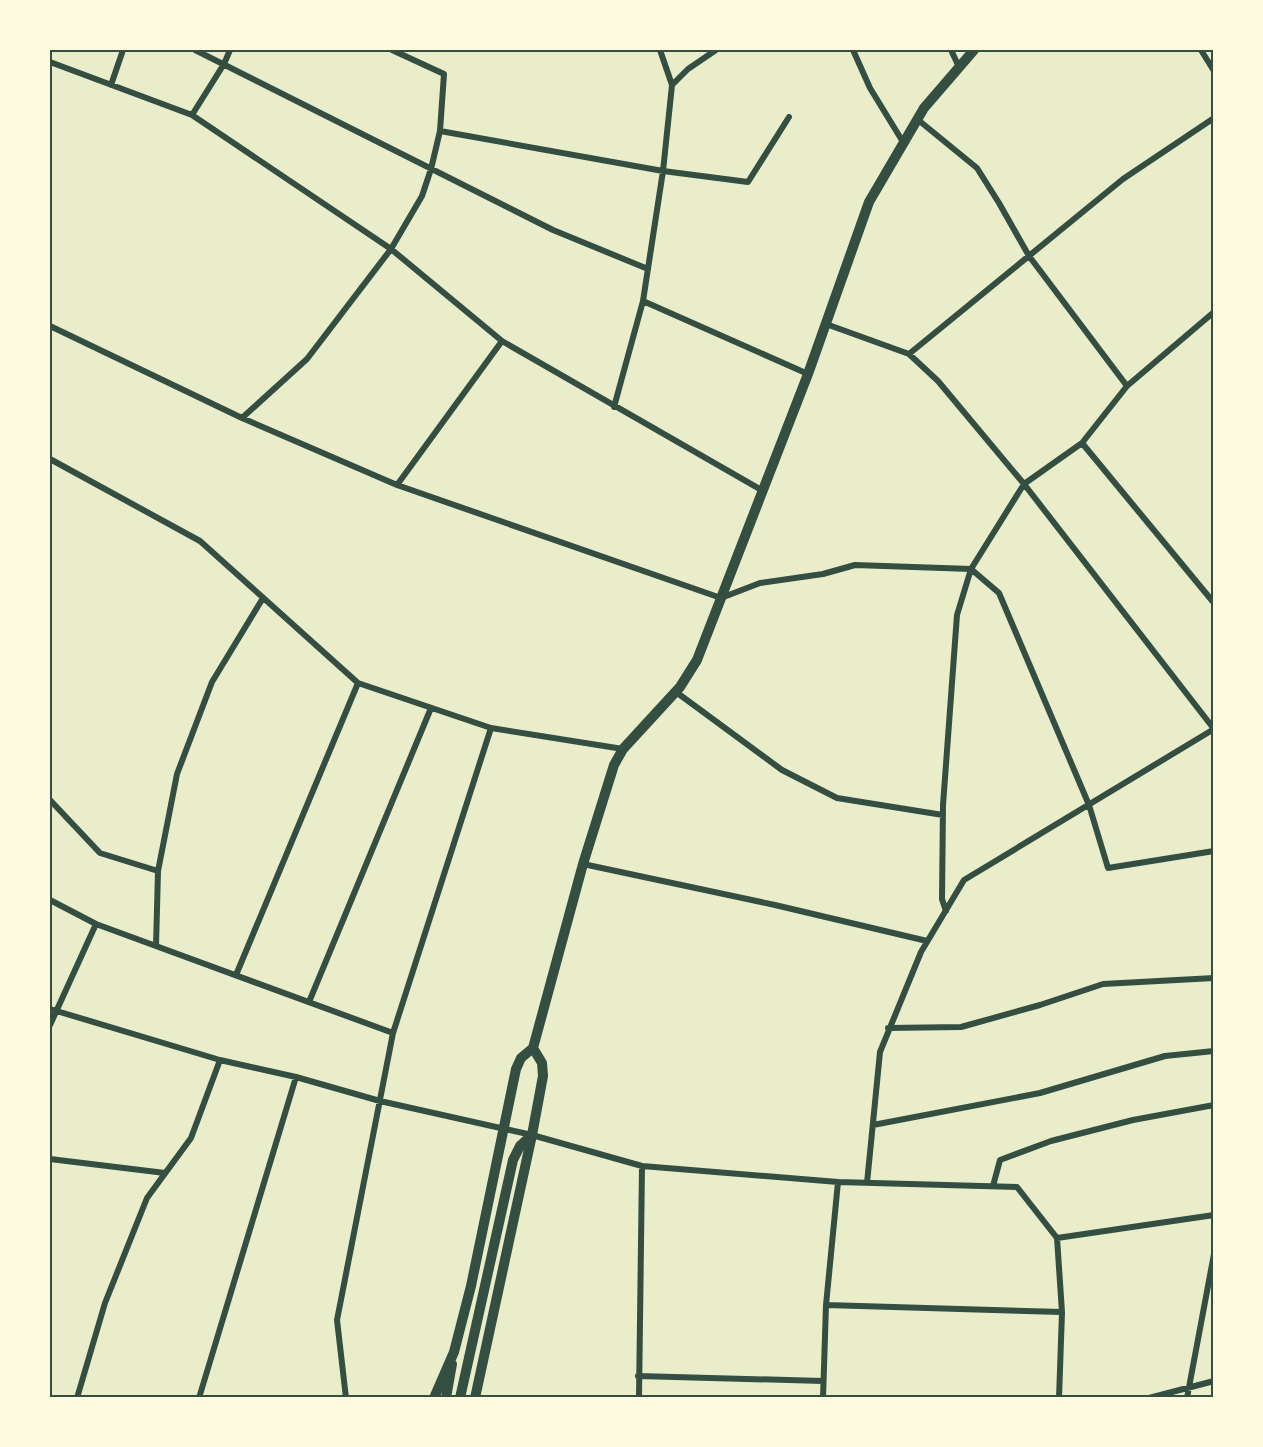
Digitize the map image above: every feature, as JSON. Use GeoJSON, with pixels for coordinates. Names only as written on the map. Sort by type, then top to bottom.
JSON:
{"type":"FeatureCollection","features":[{"type":"Feature","properties":{"kind":"street"},"geometry":{"type":"LineString","coordinates":[[111,85],[123,50]]}},
{"type":"Feature","properties":{"kind":"street"},"geometry":{"type":"LineString","coordinates":[[195,50],[553,230],[648,269]]}},
{"type":"Feature","properties":{"kind":"street"},"geometry":{"type":"LineString","coordinates":[[192,115],[224,64],[230,50]]}},
{"type":"Feature","properties":{"kind":"street"},"geometry":{"type":"LineString","coordinates":[[242,418],[307,359],[391,249],[422,196],[440,131],[444,74],[392,50]]}},
{"type":"Feature","properties":{"kind":"street"},"geometry":{"type":"LineString","coordinates":[[614,407],[643,301],[663,171],[672,85],[660,50]]}},
{"type":"Feature","properties":{"kind":"street"},"geometry":{"type":"LineString","coordinates":[[672,85],[688,69],[716,50]]}},
{"type":"Feature","properties":{"kind":"street"},"geometry":{"type":"LineString","coordinates":[[853,50],[870,88],[903,142]]}},
{"type":"Feature","properties":{"kind":"street"},"geometry":{"type":"LineString","coordinates":[[951,50],[959,67]]}},
{"type":"Feature","properties":{"kind":"street"},"geometry":{"type":"LineString","coordinates":[[446,1398],[454,1352],[471,1286],[518,1063],[526,1052],[533,1048],[583,864],[614,765],[623,749],[676,692],[697,660],[808,374],[869,202],[924,108],[974,50]]}},
{"type":"Feature","properties":{"kind":"street"},"geometry":{"type":"LineString","coordinates":[[1201,50],[1214,71]]}},
{"type":"Feature","properties":{"kind":"street"},"geometry":{"type":"LineString","coordinates":[[50,62],[192,115],[391,249],[502,341],[763,491]]}},
{"type":"Feature","properties":{"kind":"street"},"geometry":{"type":"LineString","coordinates":[[440,131],[663,171],[748,182],[789,117]]}},
{"type":"Feature","properties":{"kind":"street"},"geometry":{"type":"LineString","coordinates":[[917,119],[977,168],[1029,256],[1127,386]]}},
{"type":"Feature","properties":{"kind":"street"},"geometry":{"type":"LineString","coordinates":[[909,354],[1122,179],[1212,122]]}},
{"type":"Feature","properties":{"kind":"street"},"geometry":{"type":"LineString","coordinates":[[643,301],[808,374]]}},
{"type":"Feature","properties":{"kind":"street"},"geometry":{"type":"LineString","coordinates":[[946,911],[942,899],[943,815],[957,615],[971,569],[1024,484],[1082,443],[1127,386],[1214,312]]}},
{"type":"Feature","properties":{"kind":"street"},"geometry":{"type":"LineString","coordinates":[[826,324],[909,354],[938,381],[1024,484],[1214,729],[964,880],[927,941],[888,1028],[880,1052],[867,1183]]}},
{"type":"Feature","properties":{"kind":"street"},"geometry":{"type":"LineString","coordinates":[[50,326],[242,418],[397,485],[722,598],[760,583],[824,574],[855,565],[971,569],[999,593],[1089,805],[1108,868],[1214,851]]}},
{"type":"Feature","properties":{"kind":"street"},"geometry":{"type":"LineString","coordinates":[[397,485],[502,341]]}},
{"type":"Feature","properties":{"kind":"street"},"geometry":{"type":"LineString","coordinates":[[1082,443],[1214,603]]}},
{"type":"Feature","properties":{"kind":"street"},"geometry":{"type":"LineString","coordinates":[[50,459],[200,540],[358,683],[491,728],[623,749]]}},
{"type":"Feature","properties":{"kind":"street"},"geometry":{"type":"LineString","coordinates":[[156,945],[158,871],[177,774],[212,682],[263,598]]}},
{"type":"Feature","properties":{"kind":"street"},"geometry":{"type":"LineString","coordinates":[[236,975],[358,683]]}},
{"type":"Feature","properties":{"kind":"street"},"geometry":{"type":"LineString","coordinates":[[676,692],[782,770],[837,798],[943,815]]}},
{"type":"Feature","properties":{"kind":"street"},"geometry":{"type":"LineString","coordinates":[[309,1002],[431,708]]}},
{"type":"Feature","properties":{"kind":"street"},"geometry":{"type":"LineString","coordinates":[[346,1398],[337,1320],[393,1033],[491,728]]}},
{"type":"Feature","properties":{"kind":"street"},"geometry":{"type":"LineString","coordinates":[[50,800],[100,853],[158,871]]}},
{"type":"Feature","properties":{"kind":"street"},"geometry":{"type":"LineString","coordinates":[[583,864],[927,941]]}},
{"type":"Feature","properties":{"kind":"street"},"geometry":{"type":"LineString","coordinates":[[50,900],[96,924],[393,1033]]}},
{"type":"Feature","properties":{"kind":"street"},"geometry":{"type":"LineString","coordinates":[[50,1024],[53,1010],[96,924]]}},
{"type":"Feature","properties":{"kind":"street"},"geometry":{"type":"LineString","coordinates":[[888,1028],[961,1028],[1103,984],[1214,978]]}},
{"type":"Feature","properties":{"kind":"street"},"geometry":{"type":"LineString","coordinates":[[53,1010],[220,1060],[296,1077],[380,1101],[532,1135],[642,1166],[838,1182],[1017,1187],[1057,1238],[1062,1312],[1059,1398]]}},
{"type":"Feature","properties":{"kind":"street"},"geometry":{"type":"LineString","coordinates":[[475,1398],[532,1135],[543,1070],[540,1056],[533,1048]]}},
{"type":"Feature","properties":{"kind":"street"},"geometry":{"type":"LineString","coordinates":[[873,1125],[1040,1093],[1165,1056],[1214,1051]]}},
{"type":"Feature","properties":{"kind":"street"},"geometry":{"type":"LineString","coordinates":[[77,1398],[105,1303],[147,1198],[191,1138],[220,1060]]}},
{"type":"Feature","properties":{"kind":"street"},"geometry":{"type":"LineString","coordinates":[[199,1398],[296,1077]]}},
{"type":"Feature","properties":{"kind":"street"},"geometry":{"type":"LineString","coordinates":[[993,1186],[1000,1160],[1040,1145],[1133,1120],[1214,1105]]}},
{"type":"Feature","properties":{"kind":"street"},"geometry":{"type":"LineString","coordinates":[[461,1394],[513,1160],[520,1146],[532,1135]]}},
{"type":"Feature","properties":{"kind":"street"},"geometry":{"type":"LineString","coordinates":[[50,1159],[165,1173]]}},
{"type":"Feature","properties":{"kind":"street"},"geometry":{"type":"LineString","coordinates":[[639,1398],[642,1166]]}},
{"type":"Feature","properties":{"kind":"street"},"geometry":{"type":"LineString","coordinates":[[823,1398],[826,1305],[838,1182]]}},
{"type":"Feature","properties":{"kind":"street"},"geometry":{"type":"LineString","coordinates":[[1057,1238],[1214,1215]]}},
{"type":"Feature","properties":{"kind":"street"},"geometry":{"type":"LineString","coordinates":[[1187,1398],[1214,1254]]}},
{"type":"Feature","properties":{"kind":"street"},"geometry":{"type":"LineString","coordinates":[[826,1305],[1062,1312]]}},
{"type":"Feature","properties":{"kind":"street"},"geometry":{"type":"LineString","coordinates":[[434,1398],[454,1352]]}},
{"type":"Feature","properties":{"kind":"street"},"geometry":{"type":"LineString","coordinates":[[638,1376],[823,1381]]}},
{"type":"Feature","properties":{"kind":"street"},"geometry":{"type":"LineString","coordinates":[[1149,1398],[1214,1381]]}}]}
